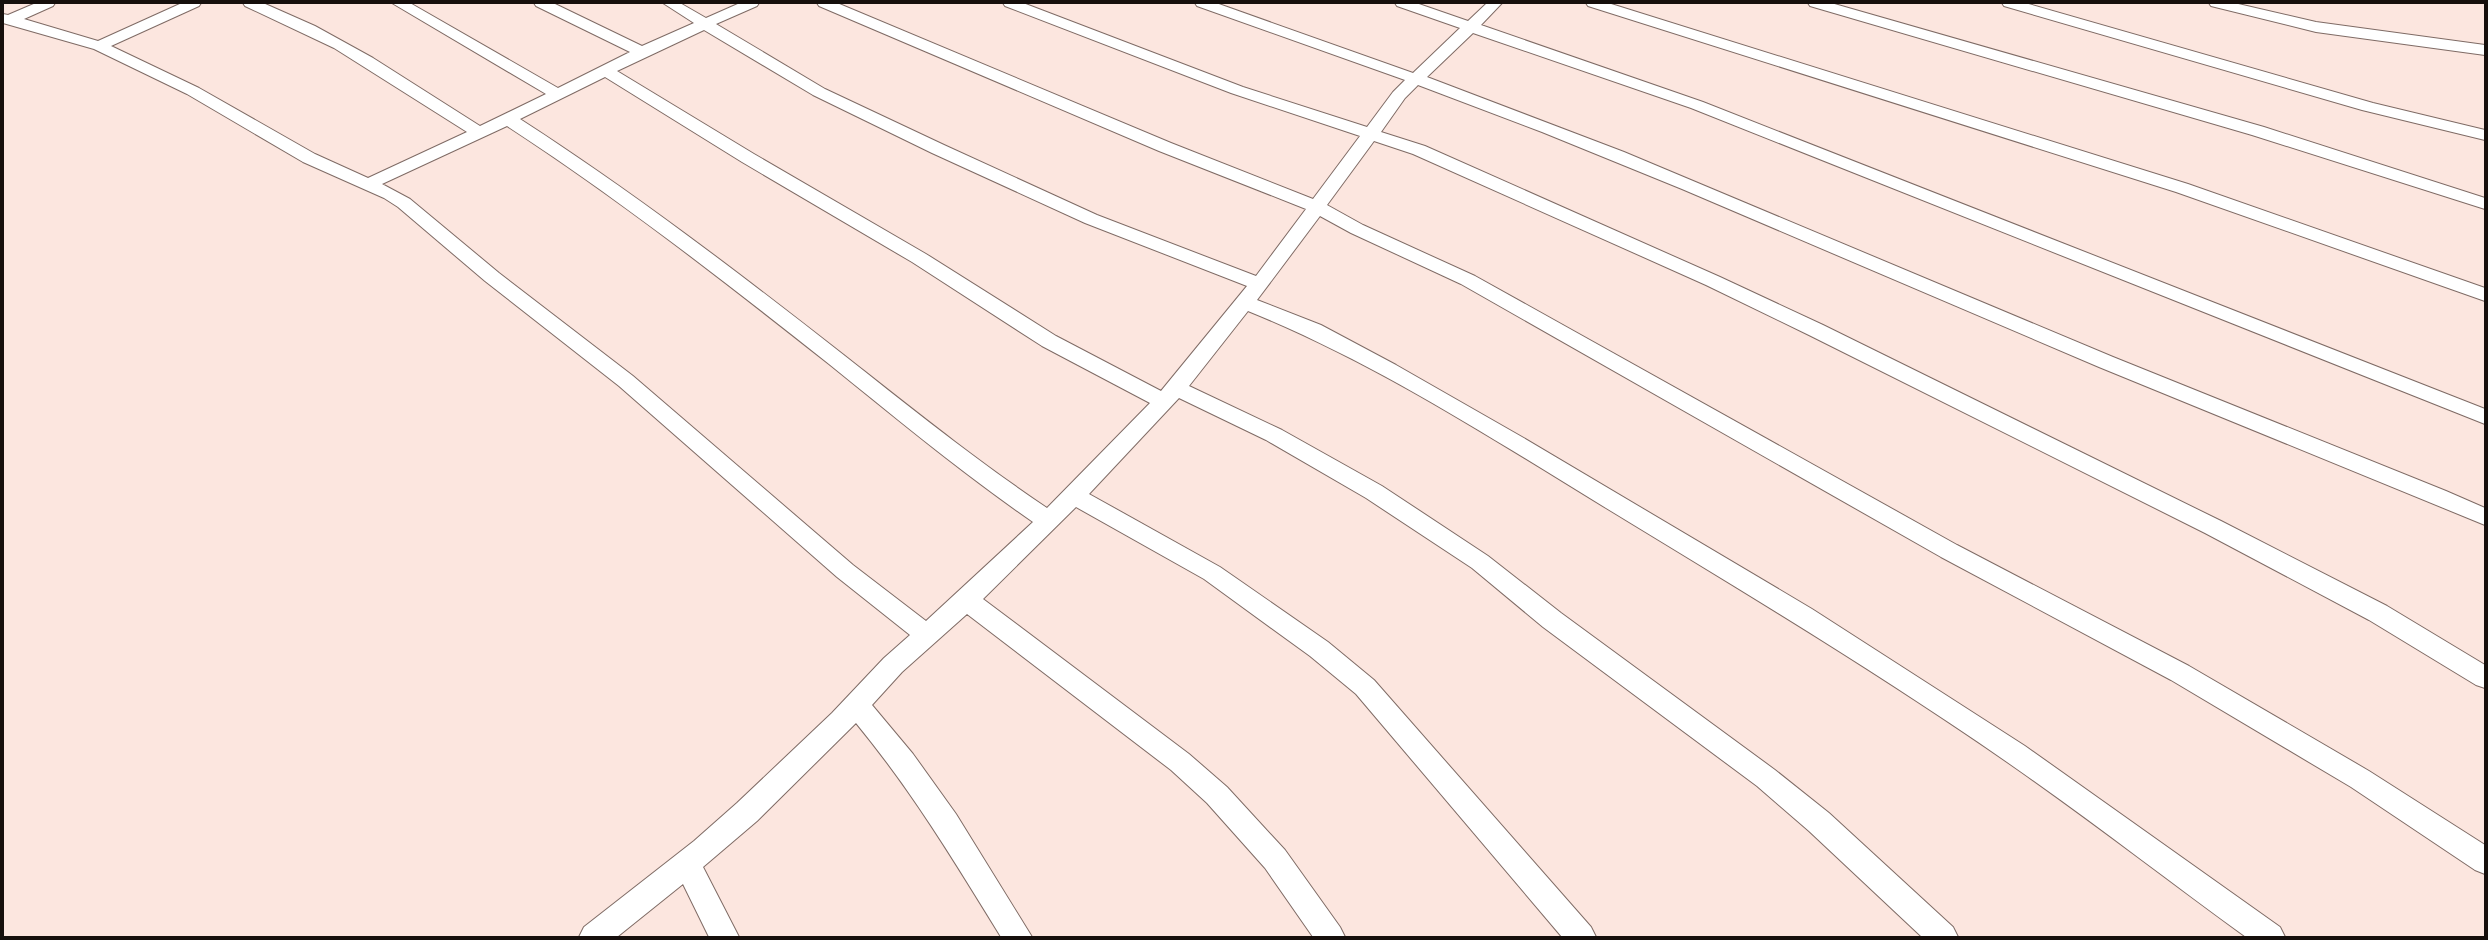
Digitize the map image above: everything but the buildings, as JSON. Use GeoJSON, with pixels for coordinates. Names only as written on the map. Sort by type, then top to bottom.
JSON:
{"type":"FeatureCollection","features":[{"type":"Feature","properties":{"kind":"street"},"geometry":{"type":"LineString","coordinates":[[6,19],[48,3]]}},
{"type":"Feature","properties":{"kind":"street"},"geometry":{"type":"LineString","coordinates":[[98,46],[194,3]]}},
{"type":"Feature","properties":{"kind":"street"},"geometry":{"type":"LineString","coordinates":[[250,3],[296,22],[350,51],[479,132]]}},
{"type":"Feature","properties":{"kind":"street"},"geometry":{"type":"LineString","coordinates":[[399,3],[559,94]]}},
{"type":"Feature","properties":{"kind":"street"},"geometry":{"type":"LineString","coordinates":[[541,3],[642,52]]}},
{"type":"Feature","properties":{"kind":"street"},"geometry":{"type":"LineString","coordinates":[[670,3],[819,92],[938,150],[1252,293],[1314,330],[1389,370],[1803,616],[2016,754],[2270,937]]}},
{"type":"Feature","properties":{"kind":"street"},"geometry":{"type":"LineString","coordinates":[[368,184],[508,119],[607,71],[642,52],[752,3]]}},
{"type":"Feature","properties":{"kind":"street"},"geometry":{"type":"LineString","coordinates":[[824,3],[1165,147],[1317,207],[1357,229],[1468,280],[1949,551],[2180,673],[2354,775],[2485,861]]}},
{"type":"Feature","properties":{"kind":"street"},"geometry":{"type":"LineString","coordinates":[[1010,3],[1237,90],[1309,115],[1370,133],[1419,150],[1816,330],[2347,596],[2413,632],[2484,675]]}},
{"type":"Feature","properties":{"kind":"street"},"geometry":{"type":"LineString","coordinates":[[1202,3],[1417,78],[1550,129],[1790,227],[2143,378],[2428,492],[2485,517]]}},
{"type":"Feature","properties":{"kind":"street"},"geometry":{"type":"LineString","coordinates":[[1402,3],[1697,105],[2485,417]]}},
{"type":"Feature","properties":{"kind":"street"},"geometry":{"type":"LineString","coordinates":[[594,937],[686,864],[747,812],[927,635],[966,600],[1074,496],[1170,394],[1252,293],[1399,95],[1495,3]]}},
{"type":"Feature","properties":{"kind":"street"},"geometry":{"type":"LineString","coordinates":[[1593,3],[2182,188],[2485,295]]}},
{"type":"Feature","properties":{"kind":"street"},"geometry":{"type":"LineString","coordinates":[[1815,3],[2243,127],[2485,204]]}},
{"type":"Feature","properties":{"kind":"street"},"geometry":{"type":"LineString","coordinates":[[2009,3],[2368,107],[2485,134]]}},
{"type":"Feature","properties":{"kind":"street"},"geometry":{"type":"LineString","coordinates":[[2216,3],[2316,27],[2485,50]]}},
{"type":"Feature","properties":{"kind":"street"},"geometry":{"type":"LineString","coordinates":[[6,19],[70,36],[98,46],[200,95],[309,158],[390,194],[413,209],[492,278],[626,381],[845,571],[927,635]]}},
{"type":"Feature","properties":{"kind":"street"},"geometry":{"type":"LineString","coordinates":[[607,71],[748,158],[919,258],[1049,341],[1170,394],[1274,435],[1374,492],[1480,562],[1552,620],[1766,778],[1819,822],[1943,937]]}},
{"type":"Feature","properties":{"kind":"street"},"geometry":{"type":"LineString","coordinates":[[508,119],[584,167],[742,286],[998,486],[1049,521]]}},
{"type":"Feature","properties":{"kind":"street"},"geometry":{"type":"LineString","coordinates":[[1074,496],[1212,573],[1319,649],[1365,687],[1581,937]]}},
{"type":"Feature","properties":{"kind":"street"},"geometry":{"type":"LineString","coordinates":[[966,600],[1027,644],[1180,762],[1217,795],[1275,859],[1330,937]]}},
{"type":"Feature","properties":{"kind":"street"},"geometry":{"type":"LineString","coordinates":[[856,704],[904,762],[946,823],[1017,937]]}},
{"type":"Feature","properties":{"kind":"street"},"geometry":{"type":"LineString","coordinates":[[686,864],[724,937]]}}]}
